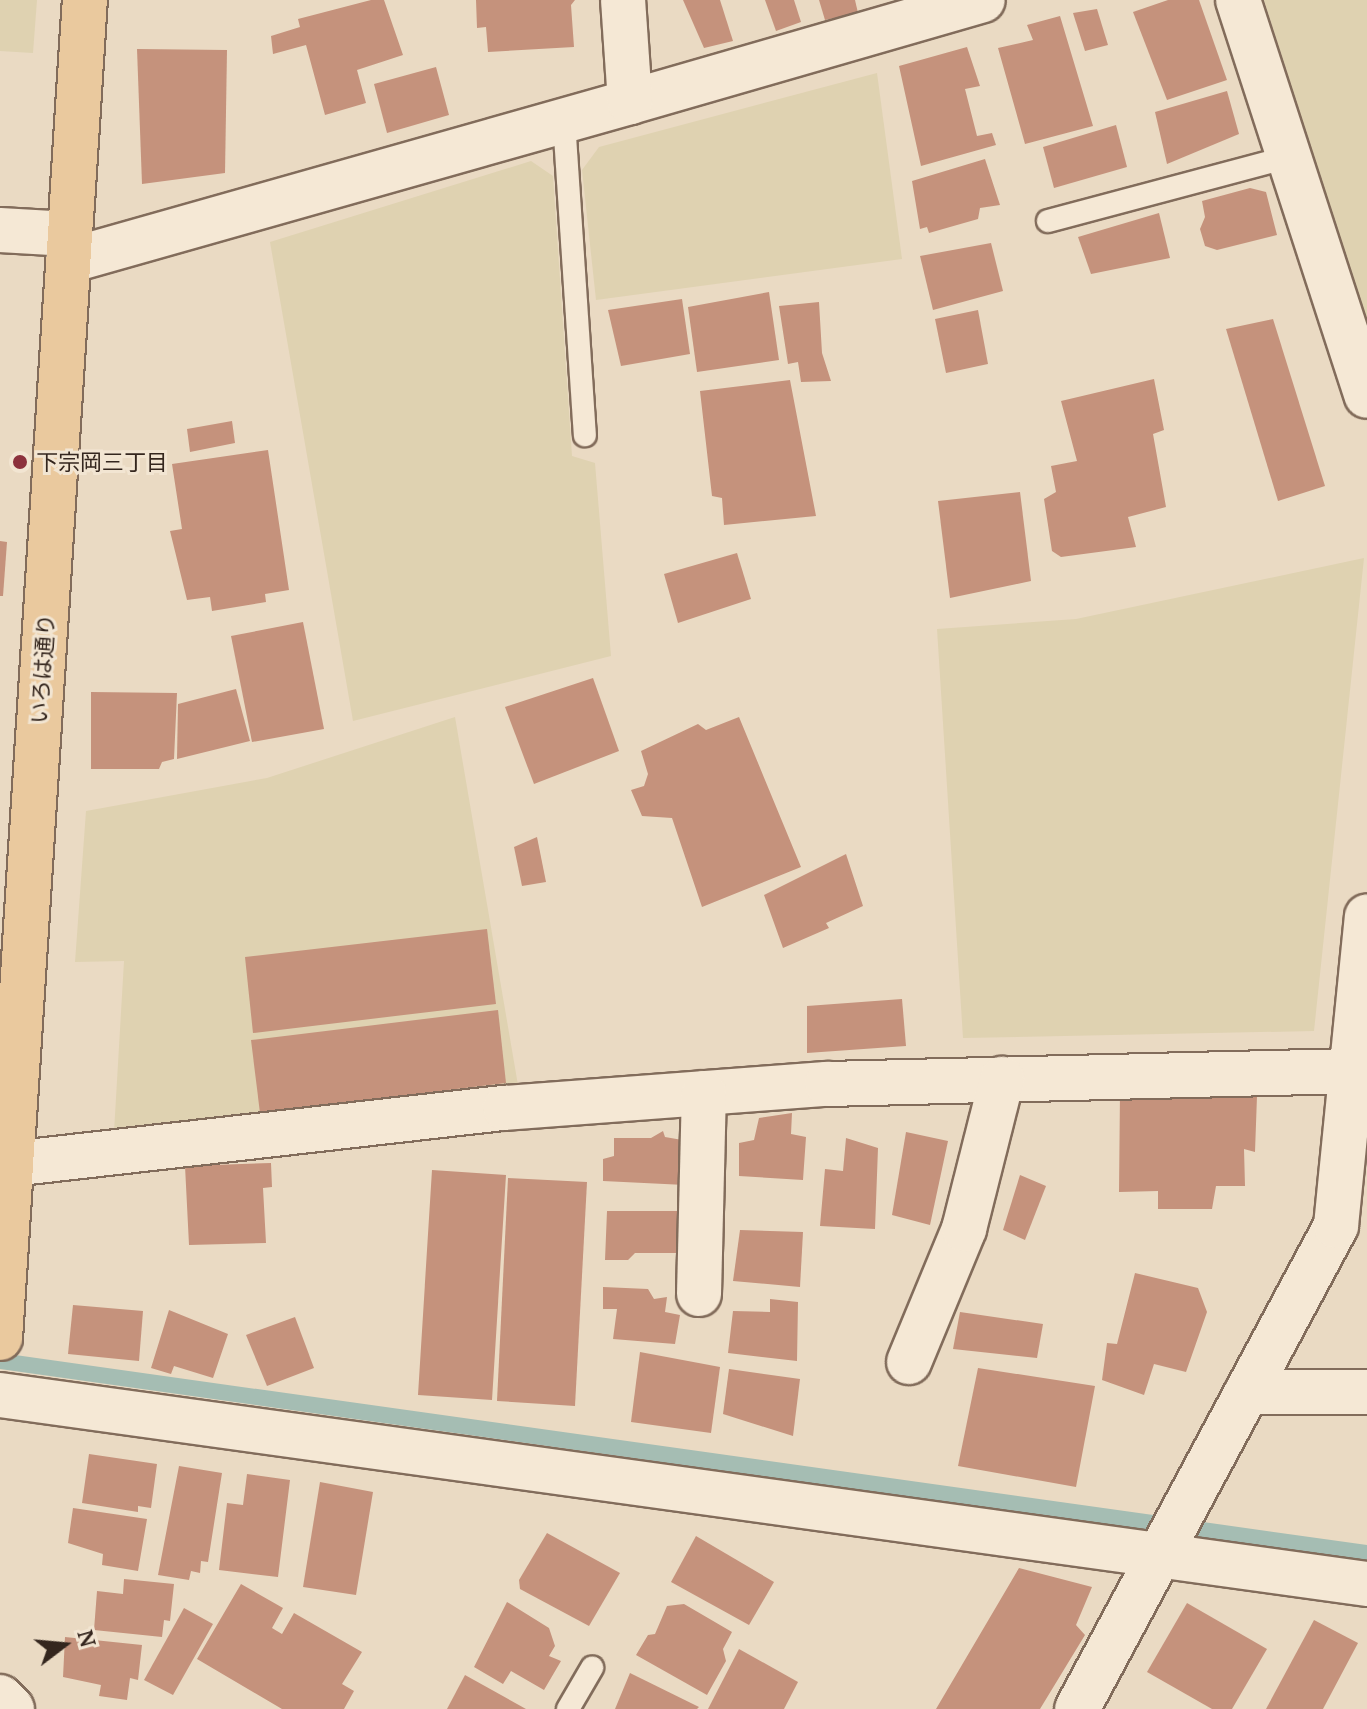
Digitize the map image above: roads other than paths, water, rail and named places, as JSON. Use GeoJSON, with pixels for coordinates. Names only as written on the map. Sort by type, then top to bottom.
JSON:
{"type":"FeatureCollection","features":[{"type":"Feature","properties":{"kind":"main road","name":"いろは通り"},"geometry":{"type":"LineString","coordinates":[[0,1338],[85,0]]}},
{"type":"Feature","properties":{"kind":"street"},"geometry":{"type":"LineString","coordinates":[[623,0],[630,102]]}},
{"type":"Feature","properties":{"kind":"street"},"geometry":{"type":"LineString","coordinates":[[0,230],[68,248],[564,121],[983,0]]}},
{"type":"Feature","properties":{"kind":"street"},"geometry":{"type":"LineString","coordinates":[[1238,0],[1367,396]]}},
{"type":"Feature","properties":{"kind":"street"},"geometry":{"type":"LineString","coordinates":[[1077,1709],[1336,1226],[1367,917]]}},
{"type":"Feature","properties":{"kind":"street"},"geometry":{"type":"LineString","coordinates":[[11,1164],[505,1108],[704,1093],[1002,1079],[1350,1071]]}},
{"type":"Feature","properties":{"kind":"street"},"geometry":{"type":"LineString","coordinates":[[909,1362],[964,1229],[1002,1079]]}},
{"type":"Feature","properties":{"kind":"street"},"geometry":{"type":"LineString","coordinates":[[699,1294],[704,1093]]}},
{"type":"Feature","properties":{"kind":"street"},"geometry":{"type":"LineString","coordinates":[[1247,1392],[1367,1392]]}},
{"type":"Feature","properties":{"kind":"street"},"geometry":{"type":"LineString","coordinates":[[0,1395],[1367,1584]]}},
{"type":"Feature","properties":{"kind":"street"},"geometry":{"type":"LineString","coordinates":[[0,1697],[12,1709]]}},
{"type":"Feature","properties":{"kind":"lane"},"geometry":{"type":"LineString","coordinates":[[564,121],[585,435]]}},
{"type":"Feature","properties":{"kind":"lane"},"geometry":{"type":"LineString","coordinates":[[1048,221],[1289,157]]}},
{"type":"Feature","properties":{"kind":"lane"},"geometry":{"type":"LineString","coordinates":[[568,1709],[592,1668]]}},
{"type":"Feature","properties":{"kind":"waterway"},"geometry":{"type":"LineString","coordinates":[[0,1361],[1367,1553]]}},
{"type":"Feature","properties":{"kind":"place","name":"下宗岡三丁目"},"geometry":{"type":"Point","coordinates":[20,462]}}]}
